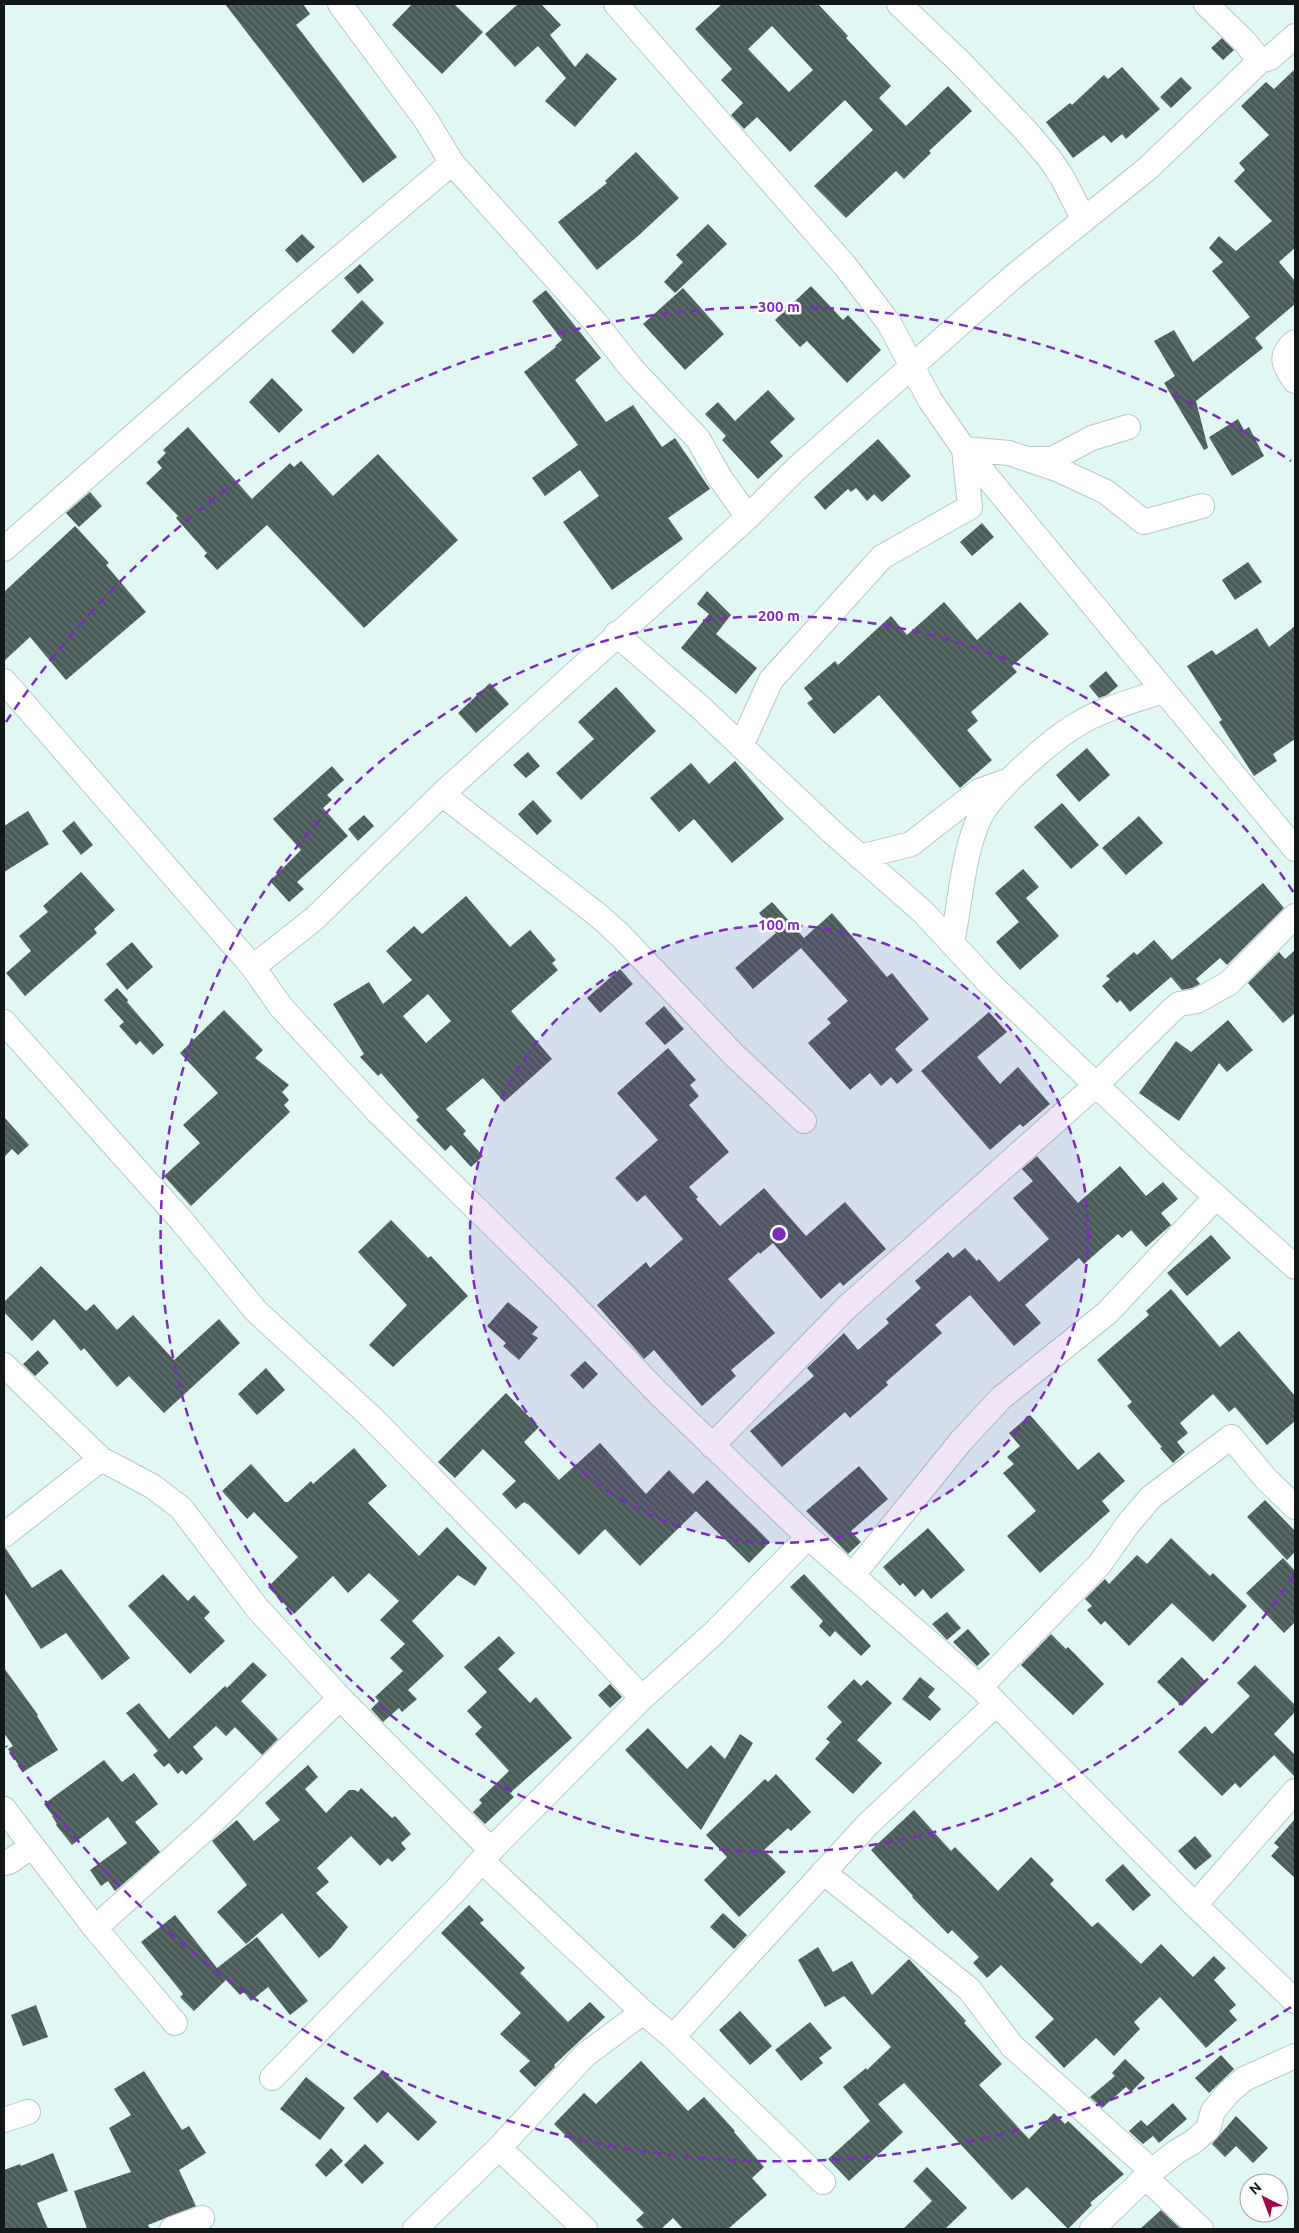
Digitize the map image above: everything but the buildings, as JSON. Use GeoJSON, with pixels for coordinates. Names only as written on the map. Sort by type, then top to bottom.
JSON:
{"type":"FeatureCollection","features":[{"type":"Feature","properties":{"kind":"street"},"geometry":{"type":"LineString","coordinates":[[340,4],[426,120],[452,163],[594,321],[632,369],[698,439],[720,478],[748,517]]}},
{"type":"Feature","properties":{"kind":"street"},"geometry":{"type":"LineString","coordinates":[[616,4],[846,267],[889,323],[911,368],[930,400],[964,449],[1295,850]]}},
{"type":"Feature","properties":{"kind":"street"},"geometry":{"type":"LineString","coordinates":[[900,4],[961,63],[1049,158],[1062,177],[1084,220]]}},
{"type":"Feature","properties":{"kind":"street"},"geometry":{"type":"LineString","coordinates":[[1206,4],[1245,42],[1260,61]]}},
{"type":"Feature","properties":{"kind":"street"},"geometry":{"type":"LineString","coordinates":[[253,967],[314,919],[442,794],[616,634],[748,517],[797,468],[1014,276],[1147,169],[1260,61],[1270,58],[1295,36]]}},
{"type":"Feature","properties":{"kind":"street"},"geometry":{"type":"LineString","coordinates":[[4,549],[268,319],[452,163]]}},
{"type":"Feature","properties":{"kind":"street"},"geometry":{"type":"LineString","coordinates":[[1295,342],[1288,348],[1284,358],[1287,369],[1295,381]]}},
{"type":"Feature","properties":{"kind":"street"},"geometry":{"type":"LineString","coordinates":[[1026,459],[1052,459],[1092,438],[1128,427]]}},
{"type":"Feature","properties":{"kind":"street"},"geometry":{"type":"LineString","coordinates":[[964,449],[1009,454],[1059,470],[1106,492],[1144,522],[1202,506]]}},
{"type":"Feature","properties":{"kind":"street"},"geometry":{"type":"LineString","coordinates":[[741,746],[771,680],[882,557],[970,507],[964,449]]}},
{"type":"Feature","properties":{"kind":"street"},"geometry":{"type":"LineString","coordinates":[[616,634],[700,707],[860,857],[923,912],[988,982],[1216,1197],[1295,1267]]}},
{"type":"Feature","properties":{"kind":"street"},"geometry":{"type":"LineString","coordinates":[[6,687],[253,967],[281,1007],[372,1106],[565,1296],[712,1446],[808,1537],[988,1696],[1195,1904],[1293,1995]]}},
{"type":"Feature","properties":{"kind":"street"},"geometry":{"type":"LineString","coordinates":[[952,942],[960,906],[965,865],[979,819],[989,802],[1060,736],[1079,723],[1163,691]]}},
{"type":"Feature","properties":{"kind":"street"},"geometry":{"type":"LineString","coordinates":[[860,857],[911,844],[979,791],[1010,781]]}},
{"type":"Feature","properties":{"kind":"street"},"geometry":{"type":"LineString","coordinates":[[442,794],[599,916],[620,935],[734,1055],[804,1120]]}},
{"type":"Feature","properties":{"kind":"street"},"geometry":{"type":"LineString","coordinates":[[712,1446],[846,1308],[1096,1085],[1172,1010],[1179,1004],[1198,1001],[1229,983],[1295,916]]}},
{"type":"Feature","properties":{"kind":"street"},"geometry":{"type":"LineString","coordinates":[[4,1022],[181,1220],[256,1311],[371,1417],[543,1592],[642,1698]]}},
{"type":"Feature","properties":{"kind":"street"},"geometry":{"type":"LineString","coordinates":[[852,1576],[960,1441],[1001,1398],[1107,1313],[1216,1197]]}},
{"type":"Feature","properties":{"kind":"street"},"geometry":{"type":"LineString","coordinates":[[4,1365],[102,1459],[152,1486],[181,1508],[257,1608],[487,1856],[643,2012],[673,2037],[823,2182]]}},
{"type":"Feature","properties":{"kind":"street"},"geometry":{"type":"LineString","coordinates":[[673,2037],[823,1872],[988,1696],[1099,1564],[1128,1524],[1151,1497],[1231,1437],[1266,1479],[1295,1507]]}},
{"type":"Feature","properties":{"kind":"street"},"geometry":{"type":"LineString","coordinates":[[4,1535],[102,1459]]}},
{"type":"Feature","properties":{"kind":"street"},"geometry":{"type":"LineString","coordinates":[[272,2078],[642,1698],[714,1632],[808,1537]]}},
{"type":"Feature","properties":{"kind":"street"},"geometry":{"type":"LineString","coordinates":[[95,1928],[204,1830],[340,1698]]}},
{"type":"Feature","properties":{"kind":"street"},"geometry":{"type":"LineString","coordinates":[[1195,1904],[1295,1791]]}},
{"type":"Feature","properties":{"kind":"street"},"geometry":{"type":"LineString","coordinates":[[4,1809],[95,1928],[175,2023]]}},
{"type":"Feature","properties":{"kind":"street"},"geometry":{"type":"LineString","coordinates":[[4,1863],[9,1862],[32,1846]]}},
{"type":"Feature","properties":{"kind":"street"},"geometry":{"type":"LineString","coordinates":[[823,1872],[969,1990],[1012,2046],[1149,2174],[1201,2229]]}},
{"type":"Feature","properties":{"kind":"street"},"geometry":{"type":"LineString","coordinates":[[415,2229],[499,2148],[584,2055],[643,2012]]}},
{"type":"Feature","properties":{"kind":"street"},"geometry":{"type":"LineString","coordinates":[[1092,2229],[1149,2174],[1208,2129],[1213,2111],[1228,2093],[1244,2080],[1295,2056]]}},
{"type":"Feature","properties":{"kind":"street"},"geometry":{"type":"LineString","coordinates":[[4,2120],[28,2112]]}},
{"type":"Feature","properties":{"kind":"street"},"geometry":{"type":"LineString","coordinates":[[499,2148],[585,2229]]}},
{"type":"Feature","properties":{"kind":"street"},"geometry":{"type":"LineString","coordinates":[[172,2229],[202,2218]]}}]}
